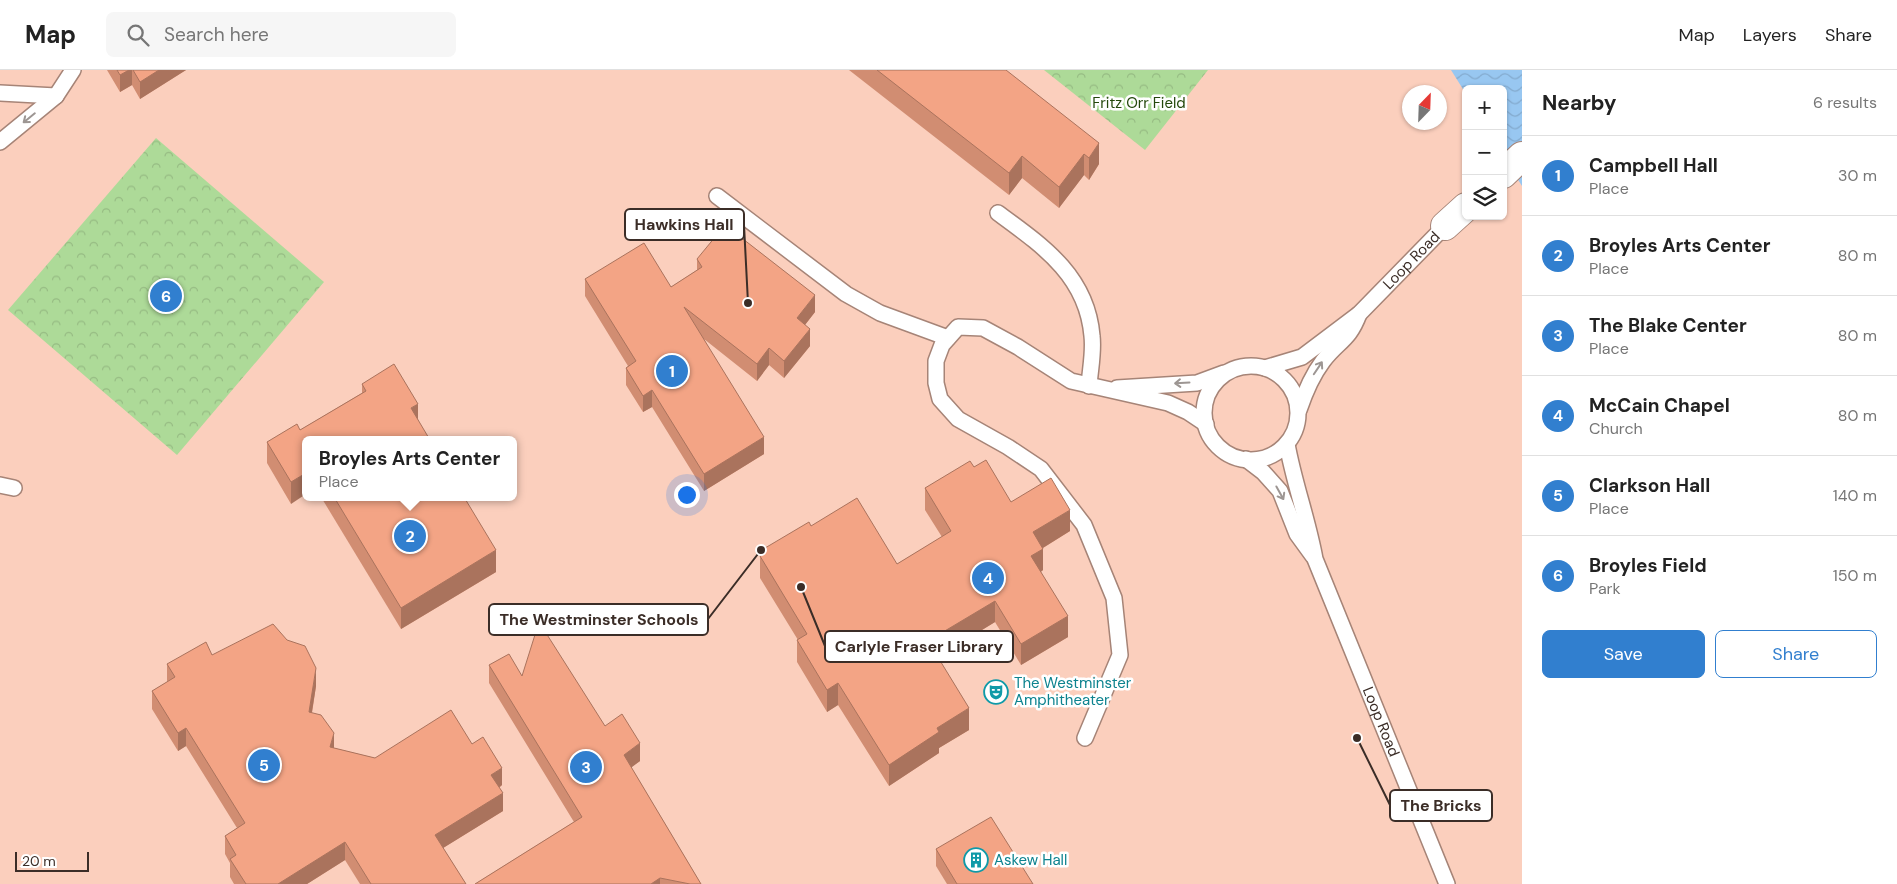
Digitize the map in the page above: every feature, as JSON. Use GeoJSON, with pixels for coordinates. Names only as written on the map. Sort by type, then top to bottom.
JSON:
{"type":"FeatureCollection","features":[{"type":"Feature","properties":{"kind":"street"},"geometry":{"type":"LineString","coordinates":[[1507,170],[1522,156]]}},
{"type":"Feature","properties":{"kind":"street","name":"Loop Road"},"geometry":{"type":"LineString","coordinates":[[1444,226],[1462,210]]}},
{"type":"Feature","properties":{"kind":"lane"},"geometry":{"type":"LineString","coordinates":[[0,142],[56,96],[73,70]]}},
{"type":"Feature","properties":{"kind":"lane"},"geometry":{"type":"LineString","coordinates":[[0,93],[56,96]]}},
{"type":"Feature","properties":{"kind":"lane"},"geometry":{"type":"LineString","coordinates":[[717,196],[846,294],[880,313],[948,338]]}},
{"type":"Feature","properties":{"kind":"lane"},"geometry":{"type":"LineString","coordinates":[[998,213],[1041,244],[1069,274],[1086,302],[1092,337],[1088,386]]}},
{"type":"Feature","properties":{"kind":"lane","name":"Loop Road"},"geometry":{"type":"LineString","coordinates":[[1265,368],[1302,357],[1359,314],[1444,226]]}},
{"type":"Feature","properties":{"kind":"lane","name":"Loop Road"},"geometry":{"type":"LineString","coordinates":[[1298,412],[1307,384],[1324,359],[1352,331],[1359,314]]}},
{"type":"Feature","properties":{"kind":"lane"},"geometry":{"type":"LineString","coordinates":[[1085,738],[1120,655],[1114,598],[1084,525],[1041,469],[1008,447],[958,419],[940,399],[936,382],[936,360],[942,344],[958,327],[983,328],[1018,346],[1071,382],[1168,403],[1188,412],[1206,424]]}},
{"type":"Feature","properties":{"kind":"lane"},"geometry":{"type":"LineString","coordinates":[[1105,389],[1197,382],[1240,367],[1265,368],[1278,374],[1288,385],[1296,397],[1298,412],[1297,423],[1287,444],[1275,454],[1261,459],[1246,459],[1232,456],[1220,448],[1211,437],[1206,424],[1205,409],[1208,394],[1217,381],[1229,372]]}},
{"type":"Feature","properties":{"kind":"lane","name":"Loop Road"},"geometry":{"type":"LineString","coordinates":[[1287,444],[1293,478],[1308,522],[1315,559],[1447,884]]}},
{"type":"Feature","properties":{"kind":"lane","name":"Loop Road"},"geometry":{"type":"LineString","coordinates":[[1246,459],[1264,472],[1280,491],[1297,534],[1315,559]]}},
{"type":"Feature","properties":{"kind":"shaded area"},"geometry":{"type":"Polygon","coordinates":[[[0,70],[1522,70],[1522,884],[0,884],[0,70]]]}},
{"type":"Feature","properties":{"kind":"green space","name":"Fritz Orr Field"},"geometry":{"type":"Polygon","coordinates":[[[1044,70],[1208,70],[1145,150],[1044,70]]]}},
{"type":"Feature","properties":{"kind":"green space"},"geometry":{"type":"Polygon","coordinates":[[[156,138],[324,282],[177,455],[8,310],[156,138]]]}},
{"type":"Feature","properties":{"kind":"water"},"geometry":{"type":"Polygon","coordinates":[[[1451,70],[1522,70],[1522,186],[1507,162],[1507,85],[1462,85],[1462,88],[1451,70]]]}},
{"type":"Feature","properties":{"kind":"building"},"geometry":{"type":"Polygon","coordinates":[[[117,70],[129,70],[120,75],[117,70]]]}},
{"type":"Feature","properties":{"kind":"building"},"geometry":{"type":"Polygon","coordinates":[[[133,70],[159,70],[140,82],[133,70]]]}},
{"type":"Feature","properties":{"kind":"building"},"geometry":{"type":"Polygon","coordinates":[[[877,70],[1006,70],[1099,143],[1089,158],[1084,154],[1059,187],[1022,156],[1009,173],[877,70]]]}},
{"type":"Feature","properties":{"kind":"building"},"geometry":{"type":"Polygon","coordinates":[[[725,225],[815,295],[797,318],[810,329],[784,361],[769,348],[757,364],[684,307],[764,437],[704,474],[652,390],[643,396],[626,368],[636,361],[585,279],[644,243],[671,287],[702,267],[697,259],[725,225]]]}},
{"type":"Feature","properties":{"kind":"building"},"geometry":{"type":"Polygon","coordinates":[[[394,364],[418,404],[411,408],[428,436],[302,436],[302,475],[291,482],[267,442],[297,424],[300,430],[366,391],[362,384],[394,364]]]}},
{"type":"Feature","properties":{"kind":"building"},"geometry":{"type":"Polygon","coordinates":[[[986,460],[1011,502],[1051,478],[1070,510],[1033,532],[1043,549],[1031,556],[1068,616],[1021,644],[995,601],[928,641],[969,708],[937,728],[939,732],[889,765],[838,683],[827,690],[797,640],[807,634],[760,556],[763,554],[760,551],[809,522],[811,526],[857,498],[897,564],[951,531],[925,488],[970,461],[974,467],[986,460]]]}},
{"type":"Feature","properties":{"kind":"building"},"geometry":{"type":"Polygon","coordinates":[[[336,501],[466,501],[496,550],[401,608],[336,501]]]}},
{"type":"Feature","properties":{"kind":"building"},"geometry":{"type":"Polygon","coordinates":[[[539,622],[605,726],[622,714],[640,743],[624,755],[701,884],[690,884],[660,878],[651,884],[475,884],[582,817],[489,665],[509,654],[522,676],[539,622]]]}},
{"type":"Feature","properties":{"kind":"building"},"geometry":{"type":"Polygon","coordinates":[[[273,624],[287,640],[305,646],[316,668],[309,712],[321,715],[334,733],[330,747],[375,758],[451,710],[472,744],[483,737],[502,768],[491,775],[503,793],[435,835],[466,884],[371,884],[345,842],[278,884],[246,884],[230,859],[236,855],[225,836],[245,823],[186,728],[178,733],[152,691],[175,677],[167,664],[206,642],[212,655],[273,624]]]}},
{"type":"Feature","properties":{"kind":"building","name":"Askew Hall"},"geometry":{"type":"Polygon","coordinates":[[[991,817],[1033,884],[957,884],[936,849],[991,817]]]}},
{"type":"Feature","properties":{"kind":"place","name":"Broyles Field"},"geometry":{"type":"Point","coordinates":[166,296]}},
{"type":"Feature","properties":{"kind":"place","name":"Hawkins Hall"},"geometry":{"type":"Point","coordinates":[748,303]}},
{"type":"Feature","properties":{"kind":"place","name":"Campbell Hall"},"geometry":{"type":"Point","coordinates":[672,371]}},
{"type":"Feature","properties":{"kind":"place","name":"Broyles Arts Center"},"geometry":{"type":"Point","coordinates":[410,536]}},
{"type":"Feature","properties":{"kind":"place","name":"The Westminster Schools"},"geometry":{"type":"Point","coordinates":[761,550]}},
{"type":"Feature","properties":{"kind":"place","name":"McCain Chapel"},"geometry":{"type":"Point","coordinates":[988,578]}},
{"type":"Feature","properties":{"kind":"place","name":"Carlyle Fraser Library"},"geometry":{"type":"Point","coordinates":[801,587]}},
{"type":"Feature","properties":{"kind":"place","name":"The Westminster Amphitheater"},"geometry":{"type":"Point","coordinates":[996,692]}},
{"type":"Feature","properties":{"kind":"place","name":"The Bricks"},"geometry":{"type":"Point","coordinates":[1357,738]}},
{"type":"Feature","properties":{"kind":"place","name":"Clarkson Hall"},"geometry":{"type":"Point","coordinates":[264,765]}},
{"type":"Feature","properties":{"kind":"place","name":"The Blake Center"},"geometry":{"type":"Point","coordinates":[586,767]}},
{"type":"Feature","properties":{"kind":"place","name":"Askew Hall"},"geometry":{"type":"Point","coordinates":[976,860]}}]}
